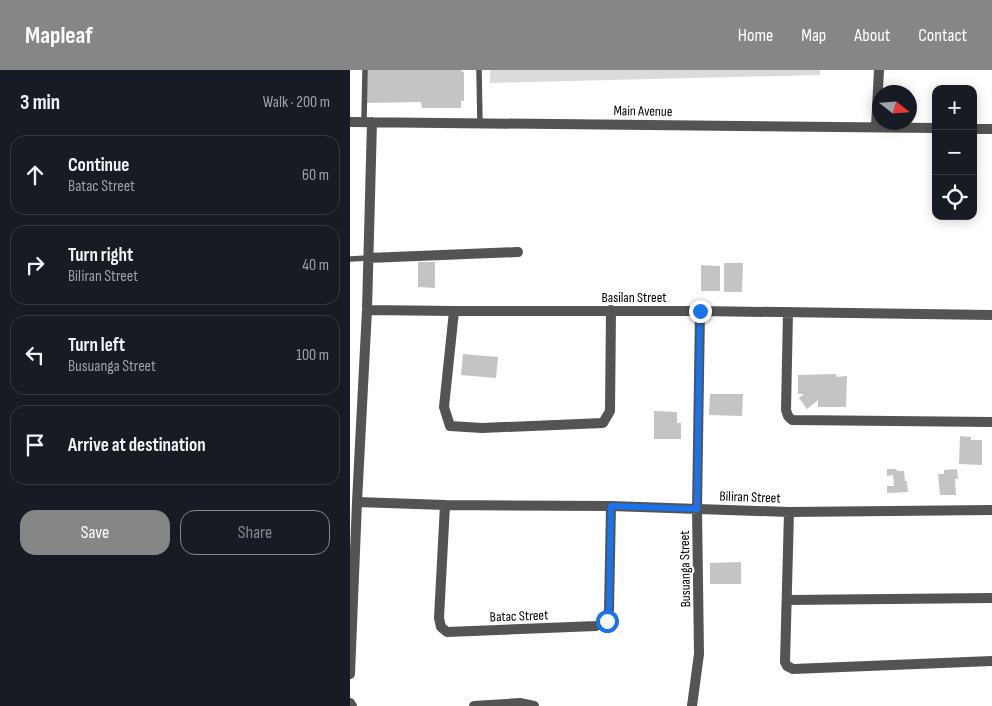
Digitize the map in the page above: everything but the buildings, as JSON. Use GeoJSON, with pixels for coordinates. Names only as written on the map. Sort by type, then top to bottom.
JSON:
{"type":"FeatureCollection","features":[{"type":"Feature","properties":{"kind":"street"},"geometry":{"type":"LineString","coordinates":[[877,85],[878,70]]}},
{"type":"Feature","properties":{"kind":"street"},"geometry":{"type":"LineString","coordinates":[[350,674],[367,310],[368,121]]}},
{"type":"Feature","properties":{"kind":"street","name":"Main Avenue"},"geometry":{"type":"LineString","coordinates":[[350,122],[872,128]]}},
{"type":"Feature","properties":{"kind":"street","name":"Main Avenue"},"geometry":{"type":"LineString","coordinates":[[917,128],[932,128]]}},
{"type":"Feature","properties":{"kind":"street"},"geometry":{"type":"LineString","coordinates":[[977,128],[992,129]]}},
{"type":"Feature","properties":{"kind":"street"},"geometry":{"type":"LineString","coordinates":[[368,258],[518,252]]}},
{"type":"Feature","properties":{"kind":"street","name":"Basilan Street"},"geometry":{"type":"LineString","coordinates":[[367,310],[611,310],[992,315]]}},
{"type":"Feature","properties":{"kind":"street"},"geometry":{"type":"LineString","coordinates":[[454,311],[444,407],[450,426],[482,428],[603,423],[610,411],[611,310]]}},
{"type":"Feature","properties":{"kind":"street","name":"Busuanga Street"},"geometry":{"type":"LineString","coordinates":[[692,706],[700,654],[697,509],[700,311]]}},
{"type":"Feature","properties":{"kind":"street"},"geometry":{"type":"LineString","coordinates":[[788,312],[786,410],[792,420],[992,422]]}},
{"type":"Feature","properties":{"kind":"street","name":"Biliran Street"},"geometry":{"type":"LineString","coordinates":[[357,502],[445,505],[611,506],[789,512],[992,510]]}},
{"type":"Feature","properties":{"kind":"street","name":"Batac Street"},"geometry":{"type":"LineString","coordinates":[[445,505],[439,618],[442,627],[447,632],[596,626],[607,621],[609,610],[611,506]]}},
{"type":"Feature","properties":{"kind":"street"},"geometry":{"type":"LineString","coordinates":[[789,512],[785,662],[787,666],[792,669],[992,661]]}},
{"type":"Feature","properties":{"kind":"street"},"geometry":{"type":"LineString","coordinates":[[787,600],[992,598]]}},
{"type":"Feature","properties":{"kind":"street"},"geometry":{"type":"LineString","coordinates":[[474,706],[520,703],[534,706]]}},
{"type":"Feature","properties":{"kind":"lane"},"geometry":{"type":"LineString","coordinates":[[365,70],[368,121]]}},
{"type":"Feature","properties":{"kind":"lane"},"geometry":{"type":"LineString","coordinates":[[479,70],[480,122]]}},
{"type":"Feature","properties":{"kind":"lane"},"geometry":{"type":"LineString","coordinates":[[350,259],[368,258]]}},
{"type":"Feature","properties":{"kind":"shaded area"},"geometry":{"type":"Polygon","coordinates":[[[490,70],[820,70],[820,75],[490,83],[490,70]]]}},
{"type":"Feature","properties":{"kind":"route"},"geometry":{"type":"LineString","coordinates":[[607,621],[609,610],[611,506],[697,509],[700,311]]}}]}
